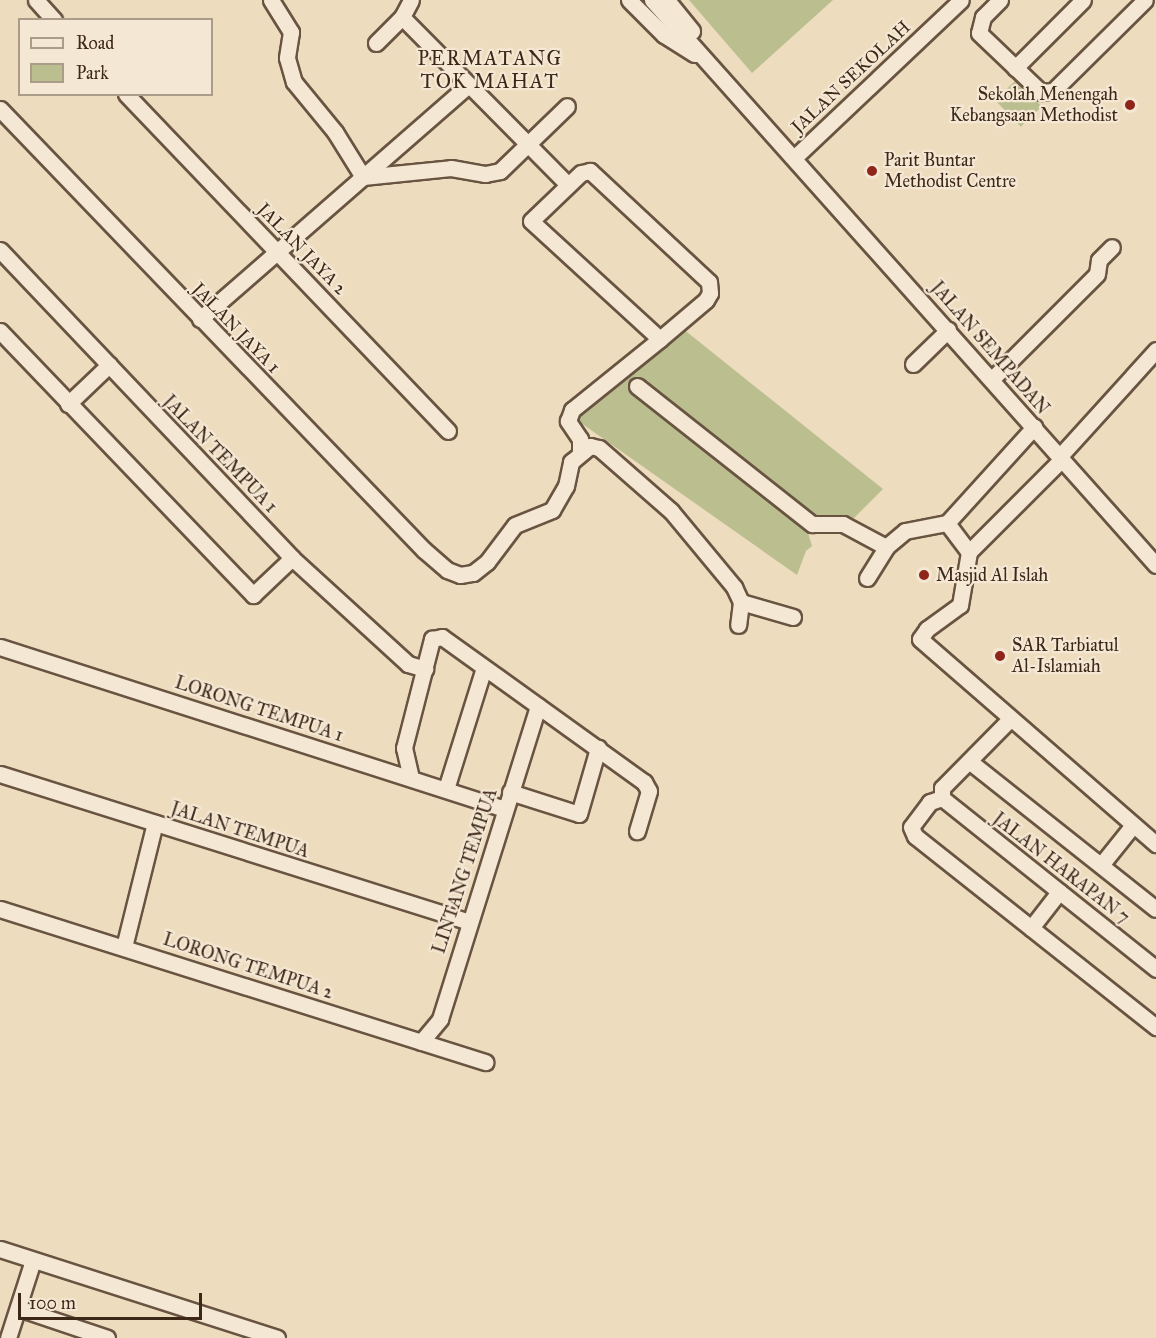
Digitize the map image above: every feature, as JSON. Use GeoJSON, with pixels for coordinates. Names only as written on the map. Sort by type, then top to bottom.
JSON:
{"type":"FeatureCollection","features":[{"type":"Feature","properties":{"kind":"street"},"geometry":{"type":"LineString","coordinates":[[36,0],[52,18]]}},
{"type":"Feature","properties":{"kind":"street"},"geometry":{"type":"LineString","coordinates":[[271,0],[291,32],[288,58],[294,82],[335,132],[363,177]]}},
{"type":"Feature","properties":{"kind":"street"},"geometry":{"type":"LineString","coordinates":[[376,42],[402,17],[411,0]]}},
{"type":"Feature","properties":{"kind":"street"},"geometry":{"type":"LineString","coordinates":[[629,0],[664,35],[712,65]]}},
{"type":"Feature","properties":{"kind":"street"},"geometry":{"type":"LineString","coordinates":[[652,0],[712,65]]}},
{"type":"Feature","properties":{"kind":"street"},"geometry":{"type":"LineString","coordinates":[[667,0],[688,25],[712,65]]}},
{"type":"Feature","properties":{"kind":"street","name":"JALAN SEKOLAH"},"geometry":{"type":"LineString","coordinates":[[795,157],[961,0]]}},
{"type":"Feature","properties":{"kind":"street"},"geometry":{"type":"LineString","coordinates":[[1000,0],[983,17],[979,33],[1041,92],[1053,91],[1145,0]]}},
{"type":"Feature","properties":{"kind":"street"},"geometry":{"type":"LineString","coordinates":[[1015,68],[1083,0]]}},
{"type":"Feature","properties":{"kind":"street"},"geometry":{"type":"LineString","coordinates":[[402,17],[568,185]]}},
{"type":"Feature","properties":{"kind":"street","name":"JALAN SEMPADAN"},"geometry":{"type":"LineString","coordinates":[[712,65],[1156,565]]}},
{"type":"Feature","properties":{"kind":"street"},"geometry":{"type":"LineString","coordinates":[[200,319],[468,85]]}},
{"type":"Feature","properties":{"kind":"street","name":"JALAN JAYA 2"},"geometry":{"type":"LineString","coordinates":[[128,96],[448,432]]}},
{"type":"Feature","properties":{"kind":"street"},"geometry":{"type":"LineString","coordinates":[[363,177],[451,168],[485,174],[500,171],[567,106]]}},
{"type":"Feature","properties":{"kind":"street","name":"JALAN JAYA 1"},"geometry":{"type":"LineString","coordinates":[[0,109],[200,319],[447,570],[460,575],[473,573],[487,562],[503,536],[515,525],[552,510],[567,486],[571,462],[580,452]]}},
{"type":"Feature","properties":{"kind":"street"},"geometry":{"type":"LineString","coordinates":[[580,452],[580,439],[567,416],[660,339],[706,300],[710,282],[590,171],[581,173],[531,221],[660,339]]}},
{"type":"Feature","properties":{"kind":"street"},"geometry":{"type":"LineString","coordinates":[[992,379],[1097,274],[1099,260],[1112,247]]}},
{"type":"Feature","properties":{"kind":"street","name":"JALAN TEMPUA 1"},"geometry":{"type":"LineString","coordinates":[[0,250],[292,558],[408,663],[425,669]]}},
{"type":"Feature","properties":{"kind":"street"},"geometry":{"type":"LineString","coordinates":[[913,364],[948,330]]}},
{"type":"Feature","properties":{"kind":"street"},"geometry":{"type":"LineString","coordinates":[[0,331],[253,595],[292,558]]}},
{"type":"Feature","properties":{"kind":"street"},"geometry":{"type":"LineString","coordinates":[[1156,350],[1061,458],[969,552],[960,605],[927,629],[920,639],[926,648],[1156,844]]}},
{"type":"Feature","properties":{"kind":"street"},"geometry":{"type":"LineString","coordinates":[[69,404],[109,365]]}},
{"type":"Feature","properties":{"kind":"street"},"geometry":{"type":"LineString","coordinates":[[637,386],[812,524],[843,524],[886,547]]}},
{"type":"Feature","properties":{"kind":"street"},"geometry":{"type":"LineString","coordinates":[[867,578],[886,547],[905,531],[947,523],[1034,427]]}},
{"type":"Feature","properties":{"kind":"street"},"geometry":{"type":"LineString","coordinates":[[580,452],[590,446],[599,448],[671,511],[734,587],[741,602],[738,625]]}},
{"type":"Feature","properties":{"kind":"street"},"geometry":{"type":"LineString","coordinates":[[947,523],[969,552]]}},
{"type":"Feature","properties":{"kind":"street"},"geometry":{"type":"LineString","coordinates":[[741,602],[793,617]]}},
{"type":"Feature","properties":{"kind":"street"},"geometry":{"type":"LineString","coordinates":[[411,778],[404,748],[432,639],[442,637],[598,748],[649,788],[637,831]]}},
{"type":"Feature","properties":{"kind":"street","name":"LORONG TEMPUA 1"},"geometry":{"type":"LineString","coordinates":[[0,647],[505,809]]}},
{"type":"Feature","properties":{"kind":"street"},"geometry":{"type":"LineString","coordinates":[[446,789],[484,668]]}},
{"type":"Feature","properties":{"kind":"street","name":"LINTANG TEMPUA"},"geometry":{"type":"LineString","coordinates":[[421,1042],[440,1019],[538,706]]}},
{"type":"Feature","properties":{"kind":"street"},"geometry":{"type":"LineString","coordinates":[[1010,719],[942,788],[942,798],[930,802],[911,827],[915,836],[1156,1027]]}},
{"type":"Feature","properties":{"kind":"street"},"geometry":{"type":"LineString","coordinates":[[510,792],[579,814],[598,748]]}},
{"type":"Feature","properties":{"kind":"street"},"geometry":{"type":"LineString","coordinates":[[969,761],[1156,909]]}},
{"type":"Feature","properties":{"kind":"street","name":"JALAN TEMPUA"},"geometry":{"type":"LineString","coordinates":[[0,774],[469,922]]}},
{"type":"Feature","properties":{"kind":"street","name":"JALAN HARAPAN 7"},"geometry":{"type":"LineString","coordinates":[[942,798],[1156,969]]}},
{"type":"Feature","properties":{"kind":"street"},"geometry":{"type":"LineString","coordinates":[[124,947],[155,823]]}},
{"type":"Feature","properties":{"kind":"street"},"geometry":{"type":"LineString","coordinates":[[1101,866],[1133,825]]}},
{"type":"Feature","properties":{"kind":"street"},"geometry":{"type":"LineString","coordinates":[[1031,928],[1059,892]]}},
{"type":"Feature","properties":{"kind":"street","name":"LORONG TEMPUA 2"},"geometry":{"type":"LineString","coordinates":[[0,909],[485,1062]]}},
{"type":"Feature","properties":{"kind":"street"},"geometry":{"type":"LineString","coordinates":[[0,1249],[277,1338]]}},
{"type":"Feature","properties":{"kind":"street"},"geometry":{"type":"LineString","coordinates":[[8,1338],[33,1260]]}},
{"type":"Feature","properties":{"kind":"street"},"geometry":{"type":"LineString","coordinates":[[18,1308],[107,1338]]}},
{"type":"Feature","properties":{"kind":"green space"},"geometry":{"type":"Polygon","coordinates":[[[689,0],[833,0],[752,73],[689,0]]]}},
{"type":"Feature","properties":{"kind":"green space"},"geometry":{"type":"Polygon","coordinates":[[[1016,80],[1042,107],[1021,127],[995,100],[1016,80]]]}},
{"type":"Feature","properties":{"kind":"green space"},"geometry":{"type":"Polygon","coordinates":[[[682,328],[883,489],[853,519],[806,526],[812,546],[806,551],[797,575],[571,416],[682,328]]]}},
{"type":"Feature","properties":{"kind":"place","name":"Sekolah Menengah Kebangsaan Methodist"},"geometry":{"type":"Point","coordinates":[1130,105]}},
{"type":"Feature","properties":{"kind":"place","name":"Parit Buntar Methodist Centre"},"geometry":{"type":"Point","coordinates":[872,171]}},
{"type":"Feature","properties":{"kind":"place","name":"Masjid Al Islah"},"geometry":{"type":"Point","coordinates":[924,575]}},
{"type":"Feature","properties":{"kind":"place","name":"SAR Tarbiatul Al-Islamiah"},"geometry":{"type":"Point","coordinates":[1000,656]}},
{"type":"Feature","properties":{"kind":"district","name":"PERMATANG TOK MAHAT"},"geometry":{"type":"Point","coordinates":[490,70]}}]}
